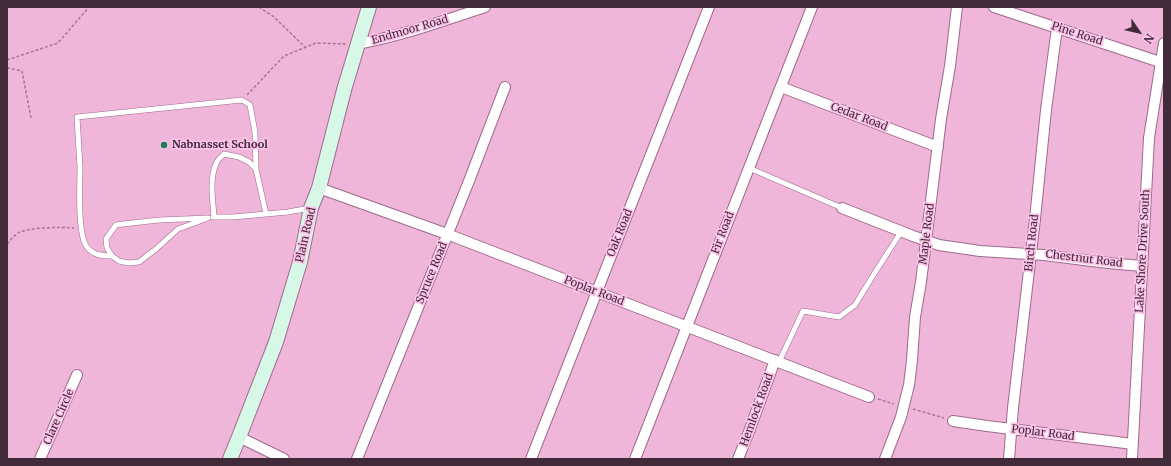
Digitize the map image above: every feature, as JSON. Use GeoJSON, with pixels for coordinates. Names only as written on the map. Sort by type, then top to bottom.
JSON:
{"type":"FeatureCollection","features":[{"type":"Feature","properties":{"kind":"main road","name":"Plain Road"},"geometry":{"type":"LineString","coordinates":[[230,459],[240,437],[276,342],[300,262],[311,208],[369,7]]}},
{"type":"Feature","properties":{"kind":"street","name":"Endmoor Road"},"geometry":{"type":"LineString","coordinates":[[358,44],[381,40],[485,7]]}},
{"type":"Feature","properties":{"kind":"street","name":"Oak Road"},"geometry":{"type":"LineString","coordinates":[[531,459],[709,7]]}},
{"type":"Feature","properties":{"kind":"street","name":"Fir Road"},"geometry":{"type":"LineString","coordinates":[[635,459],[812,7]]}},
{"type":"Feature","properties":{"kind":"street","name":"Maple Road"},"geometry":{"type":"LineString","coordinates":[[885,459],[901,417],[909,385],[915,317],[921,282],[957,7]]}},
{"type":"Feature","properties":{"kind":"street","name":"Pine Road"},"geometry":{"type":"LineString","coordinates":[[994,7],[1160,62]]}},
{"type":"Feature","properties":{"kind":"street","name":"Birch Road"},"geometry":{"type":"LineString","coordinates":[[1009,459],[1022,320],[1057,28]]}},
{"type":"Feature","properties":{"kind":"street","name":"Lake Shore Drive South"},"geometry":{"type":"LineString","coordinates":[[1132,459],[1149,138],[1164,43]]}},
{"type":"Feature","properties":{"kind":"street","name":"Spruce Road"},"geometry":{"type":"LineString","coordinates":[[357,459],[483,146],[504,87]]}},
{"type":"Feature","properties":{"kind":"street","name":"Cedar Road"},"geometry":{"type":"LineString","coordinates":[[781,87],[938,147]]}},
{"type":"Feature","properties":{"kind":"street","name":"Poplar Road"},"geometry":{"type":"LineString","coordinates":[[318,188],[447,234],[869,397]]}},
{"type":"Feature","properties":{"kind":"street","name":"Chestnut Road"},"geometry":{"type":"LineString","coordinates":[[842,208],[901,232],[939,245],[980,251],[1030,254],[1142,266]]}},
{"type":"Feature","properties":{"kind":"street","name":"Hemlock Road"},"geometry":{"type":"LineString","coordinates":[[738,459],[777,361]]}},
{"type":"Feature","properties":{"kind":"street","name":"Clare Circle"},"geometry":{"type":"LineString","coordinates":[[40,459],[77,375]]}},
{"type":"Feature","properties":{"kind":"street","name":"Poplar Road"},"geometry":{"type":"LineString","coordinates":[[953,421],[1133,444]]}},
{"type":"Feature","properties":{"kind":"street"},"geometry":{"type":"LineString","coordinates":[[240,437],[284,459]]}},
{"type":"Feature","properties":{"kind":"lane"},"geometry":{"type":"LineString","coordinates":[[112,256],[94,254],[86,246],[81,229],[80,167],[77,117],[242,100],[250,105],[253,119],[255,132],[256,169],[266,214]]}},
{"type":"Feature","properties":{"kind":"lane"},"geometry":{"type":"LineString","coordinates":[[214,217],[212,178],[216,162],[224,154],[239,156],[249,162],[256,169]]}},
{"type":"Feature","properties":{"kind":"lane"},"geometry":{"type":"LineString","coordinates":[[749,168],[842,208]]}},
{"type":"Feature","properties":{"kind":"lane"},"geometry":{"type":"LineString","coordinates":[[208,218],[178,228],[156,250],[139,262],[128,263],[119,261],[112,256],[107,248],[106,239],[116,225],[159,220],[214,217],[233,217],[288,212],[311,208]]}},
{"type":"Feature","properties":{"kind":"lane"},"geometry":{"type":"LineString","coordinates":[[777,361],[803,311],[839,317],[856,305],[901,232]]}},
{"type":"Feature","properties":{"kind":"path"},"geometry":{"type":"LineString","coordinates":[[7,60],[58,43],[89,7]]}},
{"type":"Feature","properties":{"kind":"path"},"geometry":{"type":"LineString","coordinates":[[259,7],[274,17],[305,47]]}},
{"type":"Feature","properties":{"kind":"path"},"geometry":{"type":"LineString","coordinates":[[242,100],[284,56],[316,43],[358,44]]}},
{"type":"Feature","properties":{"kind":"path"},"geometry":{"type":"LineString","coordinates":[[7,68],[22,71],[31,118]]}},
{"type":"Feature","properties":{"kind":"path"},"geometry":{"type":"LineString","coordinates":[[7,244],[19,232],[37,228],[67,227],[81,229]]}},
{"type":"Feature","properties":{"kind":"place","name":"Nabnasset School"},"geometry":{"type":"Point","coordinates":[164,145]}}]}
